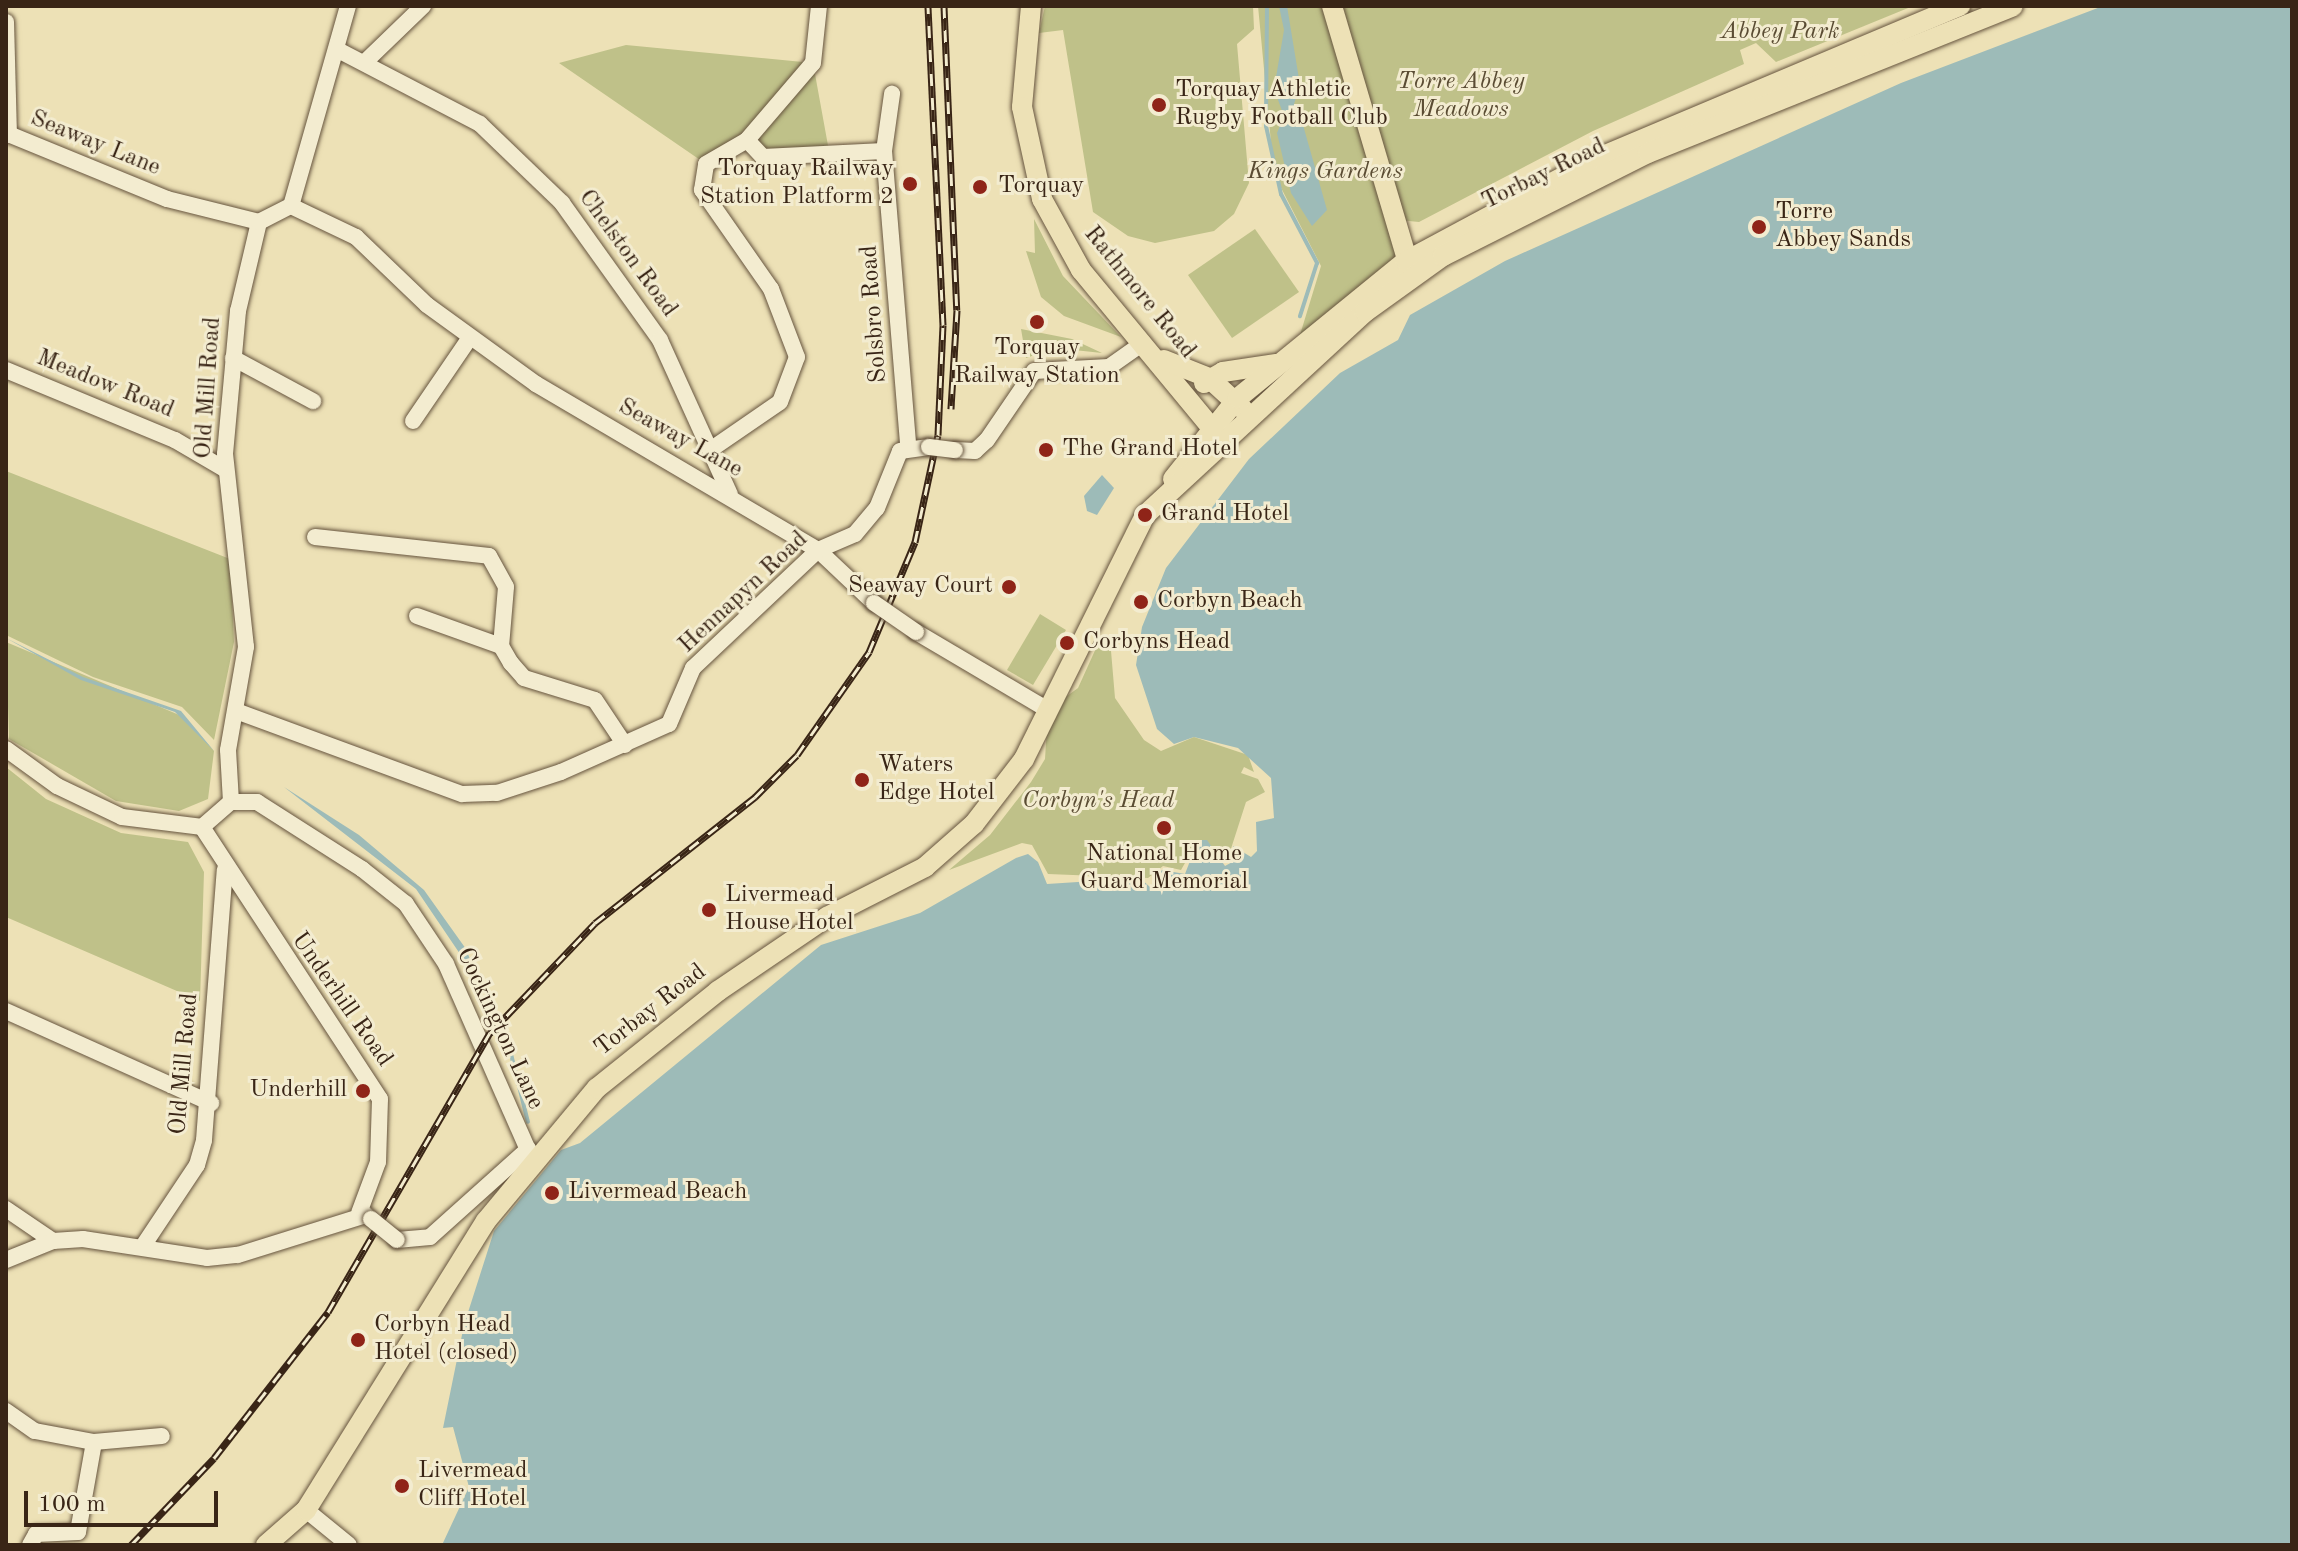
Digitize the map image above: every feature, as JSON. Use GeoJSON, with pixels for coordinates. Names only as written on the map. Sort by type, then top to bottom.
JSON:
{"type":"FeatureCollection","features":[{"type":"Feature","properties":{"kind":"main road","name":"Rathmore Road"},"geometry":{"type":"LineString","coordinates":[[1031,6],[1022,107],[1042,199],[1081,270],[1189,396],[1209,425]]}},
{"type":"Feature","properties":{"kind":"main road"},"geometry":{"type":"LineString","coordinates":[[1332,6],[1409,268]]}},
{"type":"Feature","properties":{"kind":"main road","name":"Torbay Road"},"geometry":{"type":"LineString","coordinates":[[266,1545],[306,1510],[466,1251],[530,1155],[597,1088],[689,1011],[827,917],[950,847],[1008,783],[1048,710],[1131,535],[1162,496],[1209,425],[1238,398],[1280,363],[1409,268],[1598,158],[1960,6]]}},
{"type":"Feature","properties":{"kind":"main road","name":"Torbay Road"},"geometry":{"type":"LineString","coordinates":[[1162,496],[1409,268],[1664,146],[2013,6]]}},
{"type":"Feature","properties":{"kind":"main road"},"geometry":{"type":"LineString","coordinates":[[1145,345],[1209,378],[1238,398],[1248,419],[1209,425]]}},
{"type":"Feature","properties":{"kind":"main road"},"geometry":{"type":"LineString","coordinates":[[1189,396],[1209,378],[1280,363]]}},
{"type":"Feature","properties":{"kind":"street"},"geometry":{"type":"LineString","coordinates":[[365,62],[423,6]]}},
{"type":"Feature","properties":{"kind":"street"},"geometry":{"type":"LineString","coordinates":[[713,448],[780,402],[797,357],[771,289],[702,190],[706,164],[747,140],[813,63],[819,6]]}},
{"type":"Feature","properties":{"kind":"street"},"geometry":{"type":"LineString","coordinates":[[259,222],[291,206],[338,50],[346,8]]}},
{"type":"Feature","properties":{"kind":"street"},"geometry":{"type":"LineString","coordinates":[[6,22],[8,134]]}},
{"type":"Feature","properties":{"kind":"street","name":"Chelston Road"},"geometry":{"type":"LineString","coordinates":[[338,50],[480,124],[562,203],[636,301],[713,448],[730,494]]}},
{"type":"Feature","properties":{"kind":"street","name":"Solsbro Road"},"geometry":{"type":"LineString","coordinates":[[892,94],[884,151],[908,446]]}},
{"type":"Feature","properties":{"kind":"street","name":"Seaway Lane"},"geometry":{"type":"LineString","coordinates":[[8,134],[167,199],[259,222]]}},
{"type":"Feature","properties":{"kind":"street"},"geometry":{"type":"LineString","coordinates":[[747,140],[763,157],[884,151]]}},
{"type":"Feature","properties":{"kind":"street","name":"Seaway Lane"},"geometry":{"type":"LineString","coordinates":[[291,206],[356,237],[469,339],[818,550],[874,603],[916,632],[1048,710]]}},
{"type":"Feature","properties":{"kind":"street","name":"Old Mill Road"},"geometry":{"type":"LineString","coordinates":[[231,802],[228,750],[236,711],[244,600],[226,470],[233,358],[259,222]]}},
{"type":"Feature","properties":{"kind":"street"},"geometry":{"type":"LineString","coordinates":[[413,421],[469,339]]}},
{"type":"Feature","properties":{"kind":"street"},"geometry":{"type":"LineString","coordinates":[[908,446],[975,451],[987,440],[1034,371],[1109,367],[1145,345]]}},
{"type":"Feature","properties":{"kind":"street"},"geometry":{"type":"LineString","coordinates":[[233,358],[313,401]]}},
{"type":"Feature","properties":{"kind":"street","name":"Meadow Road"},"geometry":{"type":"LineString","coordinates":[[6,370],[175,440],[226,470]]}},
{"type":"Feature","properties":{"kind":"street","name":"Hennapyn Road"},"geometry":{"type":"LineString","coordinates":[[236,711],[462,794],[497,793],[625,745],[669,724],[693,668],[818,550],[855,534],[877,508],[908,446]]}},
{"type":"Feature","properties":{"kind":"street"},"geometry":{"type":"LineString","coordinates":[[315,537],[489,556],[506,587],[501,646]]}},
{"type":"Feature","properties":{"kind":"street"},"geometry":{"type":"LineString","coordinates":[[417,616],[450,620],[501,646],[524,678],[595,700],[625,745]]}},
{"type":"Feature","properties":{"kind":"street"},"geometry":{"type":"LineString","coordinates":[[6,749],[57,786],[122,817],[202,827],[231,802]]}},
{"type":"Feature","properties":{"kind":"street","name":"Cockington Lane"},"geometry":{"type":"LineString","coordinates":[[231,802],[267,807],[406,904],[452,975],[530,1155]]}},
{"type":"Feature","properties":{"kind":"street","name":"Underhill Road"},"geometry":{"type":"LineString","coordinates":[[202,827],[225,870],[380,1099],[380,1154],[365,1216]]}},
{"type":"Feature","properties":{"kind":"street","name":"Old Mill Road"},"geometry":{"type":"LineString","coordinates":[[143,1246],[197,1165],[211,1103],[225,870]]}},
{"type":"Feature","properties":{"kind":"street"},"geometry":{"type":"LineString","coordinates":[[6,1011],[211,1103]]}},
{"type":"Feature","properties":{"kind":"street"},"geometry":{"type":"LineString","coordinates":[[6,1260],[53,1241],[143,1246],[207,1258],[238,1255],[365,1216],[397,1240],[430,1237],[530,1155]]}},
{"type":"Feature","properties":{"kind":"street"},"geometry":{"type":"LineString","coordinates":[[6,1209],[53,1241]]}},
{"type":"Feature","properties":{"kind":"street"},"geometry":{"type":"LineString","coordinates":[[6,1411],[35,1431],[94,1442],[162,1436]]}},
{"type":"Feature","properties":{"kind":"street"},"geometry":{"type":"LineString","coordinates":[[30,1545],[36,1534],[78,1532],[94,1442]]}},
{"type":"Feature","properties":{"kind":"street"},"geometry":{"type":"LineString","coordinates":[[306,1510],[349,1545]]}},
{"type":"Feature","properties":{"kind":"green space","name":"Torquay Athletic Rugby Football Club"},"geometry":{"type":"Polygon","coordinates":[[[1045,6],[1253,6],[1254,29],[1237,44],[1249,183],[1234,214],[1214,231],[1155,243],[1128,236],[1093,212],[1063,30],[1039,33],[1045,6]]]}},
{"type":"Feature","properties":{"kind":"green space","name":"Kings Gardens"},"geometry":{"type":"Polygon","coordinates":[[[1258,6],[1332,6],[1406,261],[1296,348],[1321,266],[1274,174],[1258,6]]]}},
{"type":"Feature","properties":{"kind":"green space","name":"Torre Abbey Meadows"},"geometry":{"type":"Polygon","coordinates":[[[1342,6],[1913,6],[1776,62],[1756,43],[1740,50],[1744,64],[1593,131],[1419,222],[1399,220],[1342,6]]]}},
{"type":"Feature","properties":{"kind":"green space"},"geometry":{"type":"Polygon","coordinates":[[[626,45],[813,63],[829,151],[763,157],[750,146],[706,164],[559,63],[626,45]]]}},
{"type":"Feature","properties":{"kind":"green space"},"geometry":{"type":"Polygon","coordinates":[[[1034,219],[1063,276],[1121,337],[1064,316],[1041,297],[1026,251],[1035,253],[1034,219]]]}},
{"type":"Feature","properties":{"kind":"green space"},"geometry":{"type":"Polygon","coordinates":[[[1255,229],[1299,292],[1232,338],[1188,275],[1255,229]]]}},
{"type":"Feature","properties":{"kind":"green space"},"geometry":{"type":"Polygon","coordinates":[[[1021,329],[1072,339],[1102,353],[1055,348],[1026,358],[1021,329]]]}},
{"type":"Feature","properties":{"kind":"green space"},"geometry":{"type":"Polygon","coordinates":[[[6,471],[230,559],[234,642],[214,740],[182,707],[93,677],[6,635],[6,471]]]}},
{"type":"Feature","properties":{"kind":"green space"},"geometry":{"type":"Polygon","coordinates":[[[1040,614],[1066,630],[1033,685],[1007,670],[1040,614]]]}},
{"type":"Feature","properties":{"kind":"green space","name":"Corbyn's Head"},"geometry":{"type":"Polygon","coordinates":[[[1102,635],[1110,639],[1115,698],[1144,740],[1161,751],[1194,737],[1248,755],[1254,772],[1244,767],[1241,773],[1258,779],[1265,792],[1246,802],[1228,858],[1221,861],[1207,841],[1198,840],[1181,870],[1163,866],[1148,878],[1048,874],[1032,845],[1022,843],[949,870],[990,835],[1031,782],[1045,759],[1048,710],[1078,688],[1102,635]]]}},
{"type":"Feature","properties":{"kind":"green space"},"geometry":{"type":"Polygon","coordinates":[[[6,642],[184,717],[214,751],[208,799],[179,811],[116,801],[9,739],[6,642]]]}},
{"type":"Feature","properties":{"kind":"green space"},"geometry":{"type":"Polygon","coordinates":[[[6,767],[46,799],[121,833],[188,842],[204,872],[200,1001],[6,917],[6,767]]]}},
{"type":"Feature","properties":{"kind":"water"},"geometry":{"type":"Polygon","coordinates":[[[1279,6],[1287,6],[1300,85],[1290,117],[1303,125],[1327,210],[1312,226],[1291,193],[1277,133],[1284,116],[1274,89],[1284,30],[1279,6]]]}},
{"type":"Feature","properties":{"kind":"water"},"geometry":{"type":"Polygon","coordinates":[[[2103,6],[2292,6],[2292,1545],[442,1545],[469,1487],[453,1427],[443,1428],[464,1325],[494,1231],[561,1150],[580,1143],[821,945],[920,913],[1016,858],[1028,854],[1038,862],[1047,884],[1140,878],[1150,887],[1162,870],[1185,874],[1198,840],[1207,840],[1225,866],[1236,860],[1233,846],[1251,857],[1257,851],[1256,822],[1274,818],[1271,778],[1238,748],[1194,737],[1174,744],[1157,729],[1136,665],[1142,627],[1166,568],[1249,459],[1340,373],[1398,340],[1410,315],[1505,261],[1901,83],[2103,6]]]}},
{"type":"Feature","properties":{"kind":"water"},"geometry":{"type":"Polygon","coordinates":[[[1102,475],[1114,488],[1097,515],[1087,511],[1084,496],[1102,475]]]}},
{"type":"Feature","properties":{"kind":"water"},"geometry":{"type":"Polygon","coordinates":[[[6,638],[83,677],[181,711],[214,751],[175,712],[81,680],[6,638]]]}},
{"type":"Feature","properties":{"kind":"water"},"geometry":{"type":"Polygon","coordinates":[[[284,787],[359,835],[424,890],[466,949],[479,982],[416,889],[284,787]]]}},
{"type":"Feature","properties":{"kind":"waterway"},"geometry":{"type":"LineString","coordinates":[[1267,6],[1266,126],[1281,194],[1317,263],[1300,316]]}},
{"type":"Feature","properties":{"kind":"waterway"},"geometry":{"type":"LineString","coordinates":[[510,1050],[528,1122]]}},
{"type":"Feature","properties":{"kind":"railway"},"geometry":{"type":"LineString","coordinates":[[131,1545],[214,1458],[328,1312],[490,1033],[595,923],[755,797],[797,755],[869,652],[915,542],[938,435],[943,325],[928,6]]}},
{"type":"Feature","properties":{"kind":"railway"},"geometry":{"type":"LineString","coordinates":[[944,6],[957,310],[951,409]]}},
{"type":"Feature","properties":{"kind":"place","name":"Torquay Athletic Rugby Football Club"},"geometry":{"type":"Point","coordinates":[1159,105]}},
{"type":"Feature","properties":{"kind":"place","name":"Torquay Railway Station Platform 2"},"geometry":{"type":"Point","coordinates":[910,184]}},
{"type":"Feature","properties":{"kind":"place","name":"Torquay"},"geometry":{"type":"Point","coordinates":[980,187]}},
{"type":"Feature","properties":{"kind":"place","name":"Torre Abbey Sands"},"geometry":{"type":"Point","coordinates":[1759,227]}},
{"type":"Feature","properties":{"kind":"place","name":"Torquay Railway Station"},"geometry":{"type":"Point","coordinates":[1037,322]}},
{"type":"Feature","properties":{"kind":"place","name":"The Grand Hotel"},"geometry":{"type":"Point","coordinates":[1046,450]}},
{"type":"Feature","properties":{"kind":"place","name":"Grand Hotel"},"geometry":{"type":"Point","coordinates":[1145,515]}},
{"type":"Feature","properties":{"kind":"place","name":"Seaway Court"},"geometry":{"type":"Point","coordinates":[1009,587]}},
{"type":"Feature","properties":{"kind":"place","name":"Corbyn Beach"},"geometry":{"type":"Point","coordinates":[1141,602]}},
{"type":"Feature","properties":{"kind":"place","name":"Corbyns Head"},"geometry":{"type":"Point","coordinates":[1067,643]}},
{"type":"Feature","properties":{"kind":"place","name":"Waters Edge Hotel"},"geometry":{"type":"Point","coordinates":[862,780]}},
{"type":"Feature","properties":{"kind":"place","name":"National Home Guard Memorial"},"geometry":{"type":"Point","coordinates":[1164,828]}},
{"type":"Feature","properties":{"kind":"place","name":"Livermead House Hotel"},"geometry":{"type":"Point","coordinates":[709,910]}},
{"type":"Feature","properties":{"kind":"place","name":"Underhill"},"geometry":{"type":"Point","coordinates":[363,1091]}},
{"type":"Feature","properties":{"kind":"place","name":"Livermead Beach"},"geometry":{"type":"Point","coordinates":[552,1193]}},
{"type":"Feature","properties":{"kind":"place","name":"Corbyn Head Hotel (closed)"},"geometry":{"type":"Point","coordinates":[358,1340]}},
{"type":"Feature","properties":{"kind":"place","name":"Livermead Cliff Hotel"},"geometry":{"type":"Point","coordinates":[402,1486]}},
{"type":"Feature","properties":{"kind":"park label","name":"Abbey Park"},"geometry":{"type":"Point","coordinates":[1780,33]}}]}
